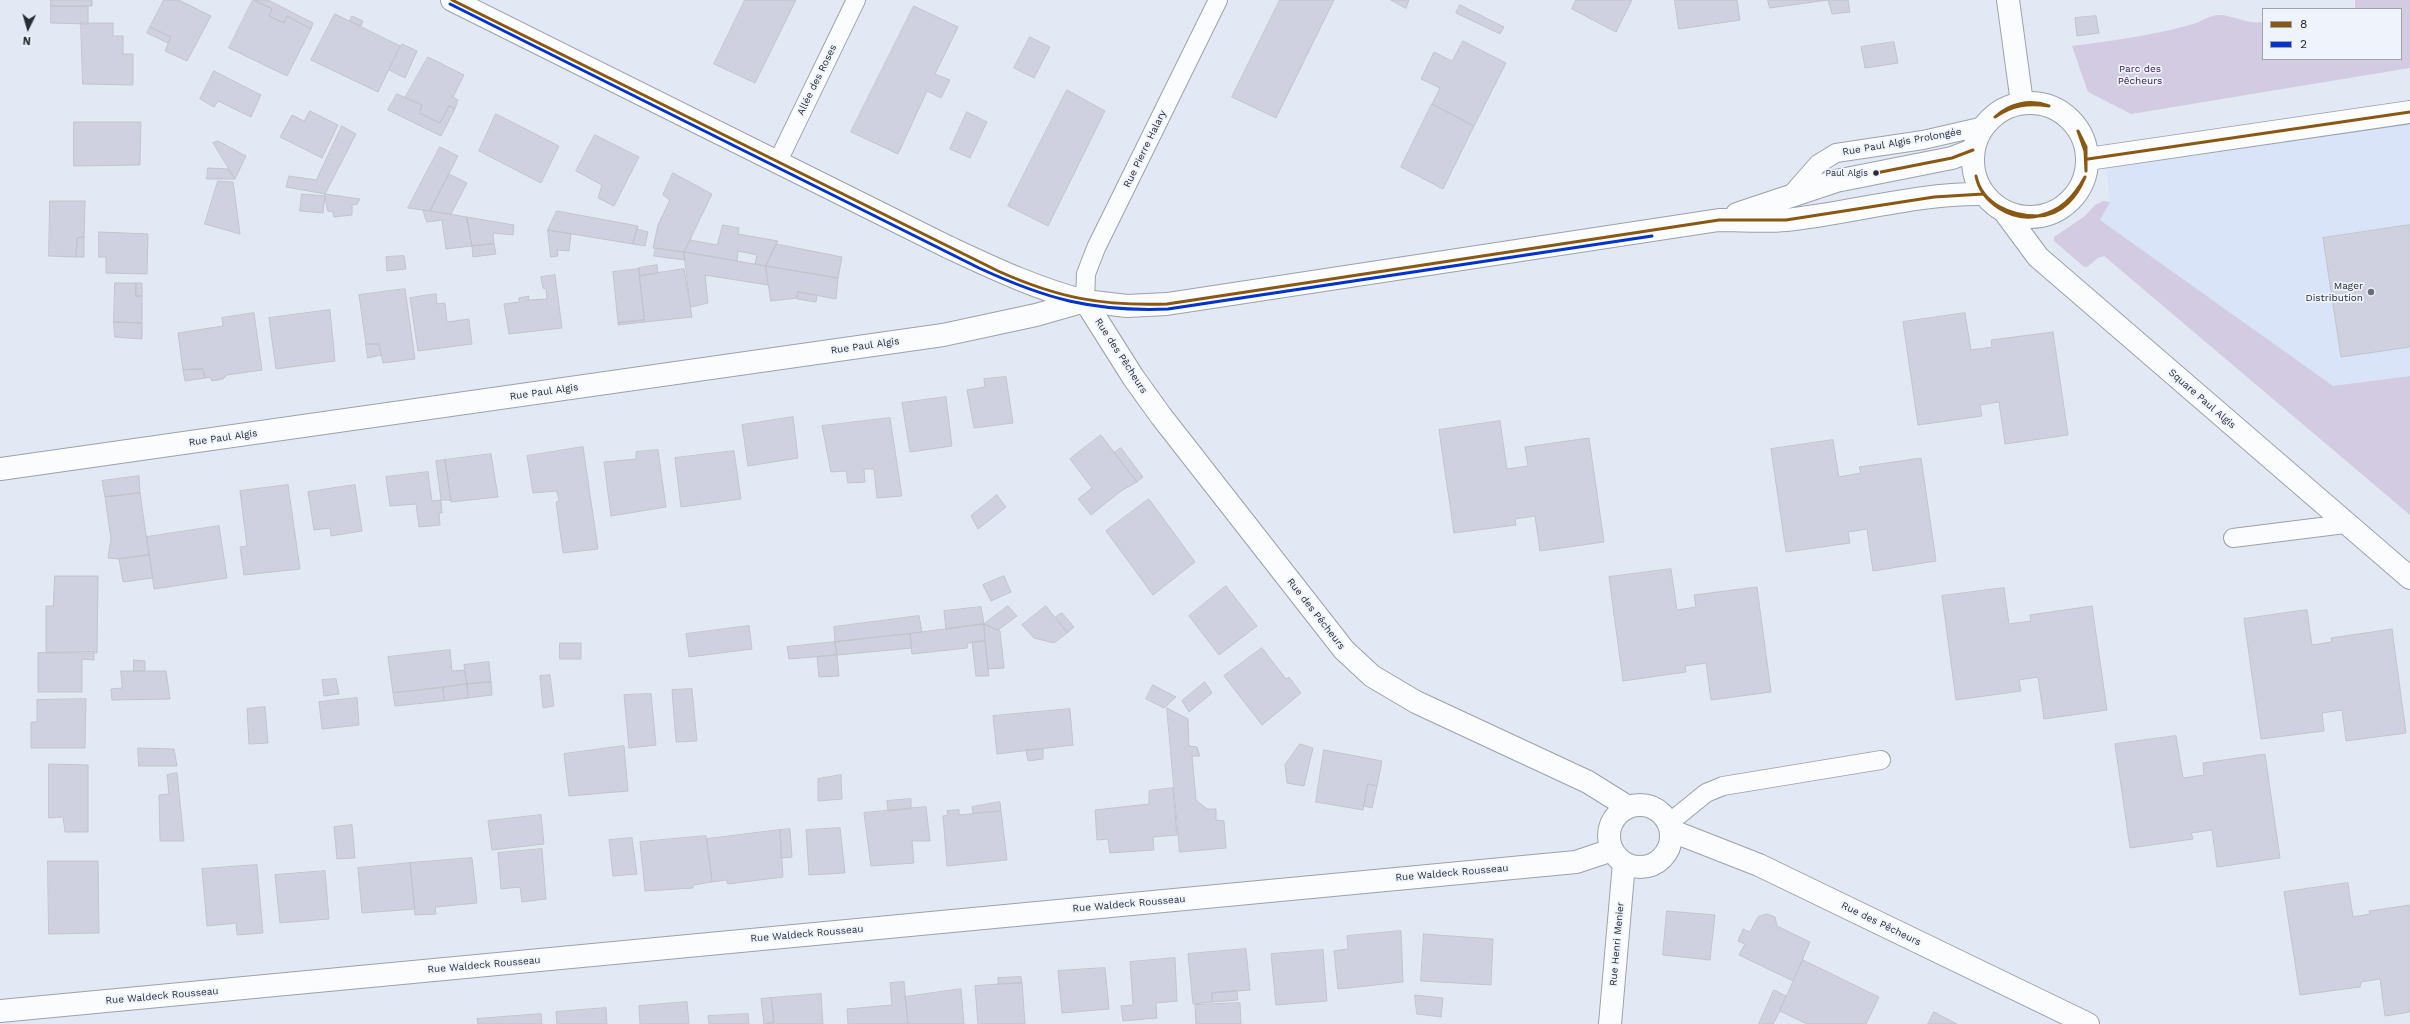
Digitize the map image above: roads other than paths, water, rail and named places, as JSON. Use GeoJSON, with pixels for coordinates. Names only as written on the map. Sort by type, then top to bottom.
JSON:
{"type":"FeatureCollection","features":[{"type":"Feature","properties":{"kind":"street"},"geometry":{"type":"LineString","coordinates":[[2008,0],[2022,103]]}},
{"type":"Feature","properties":{"kind":"street"},"geometry":{"type":"LineString","coordinates":[[465,3],[948,247],[1020,281],[1051,293],[1085,301],[1127,306],[1167,304],[1719,220],[1786,220],[1910,200],[1964,194],[1983,194]]}},
{"type":"Feature","properties":{"kind":"street","name":"Rue Paul Algis Prolongée"},"geometry":{"type":"LineString","coordinates":[[2022,103],[2041,104],[2059,110],[2074,124],[2084,140],[2088,159],[2086,174],[2081,188],[2072,200],[2060,209],[2047,215],[2033,218],[2018,216],[2004,211],[1993,204],[1983,194],[1976,180],[1973,165],[1973,150],[1984,126],[1994,115],[2022,103]]}},
{"type":"Feature","properties":{"kind":"street"},"geometry":{"type":"LineString","coordinates":[[2088,159],[2410,112]]}},
{"type":"Feature","properties":{"kind":"street"},"geometry":{"type":"LineString","coordinates":[[1719,220],[1836,181],[1952,158],[1973,150]]}},
{"type":"Feature","properties":{"kind":"street","name":"Square Paul Algis"},"geometry":{"type":"LineString","coordinates":[[2004,211],[2038,257],[2345,524],[2410,578]]}},
{"type":"Feature","properties":{"kind":"street","name":"Rue Paul Algis"},"geometry":{"type":"LineString","coordinates":[[0,469],[943,335],[1036,315],[1085,301]]}},
{"type":"Feature","properties":{"kind":"street","name":"Rue des Pêcheurs"},"geometry":{"type":"LineString","coordinates":[[1085,301],[1133,377],[1161,416],[1344,650],[1372,676],[1416,702],[1588,782],[1628,807]]}},
{"type":"Feature","properties":{"kind":"street"},"geometry":{"type":"LineString","coordinates":[[1637,805],[1651,807],[1664,815],[1670,827],[1668,851],[1662,859],[1644,868],[1618,857],[1609,831],[1613,821],[1619,813],[1628,807],[1637,805]]}},
{"type":"Feature","properties":{"kind":"street","name":"Rue des Pêcheurs"},"geometry":{"type":"LineString","coordinates":[[1670,827],[1759,865],[2088,1024]]}},
{"type":"Feature","properties":{"kind":"street","name":"Rue Waldeck Rousseau"},"geometry":{"type":"LineString","coordinates":[[0,1012],[1618,857]]}},
{"type":"Feature","properties":{"kind":"street","name":"Rue Henri Menier"},"geometry":{"type":"LineString","coordinates":[[1610,1024],[1618,857]]}},
{"type":"Feature","properties":{"kind":"lane","name":"Allée des Roses"},"geometry":{"type":"LineString","coordinates":[[778,161],[856,0]]}},
{"type":"Feature","properties":{"kind":"lane","name":"Rue Pierre Halary"},"geometry":{"type":"LineString","coordinates":[[1085,301],[1086,274],[1096,248],[1218,0]]}},
{"type":"Feature","properties":{"kind":"lane","name":"Rue Paul Algis Prolongée"},"geometry":{"type":"LineString","coordinates":[[1790,196],[1818,164],[1836,153],[1922,140],[1984,126]]}},
{"type":"Feature","properties":{"kind":"lane"},"geometry":{"type":"LineString","coordinates":[[2233,538],[2345,524]]}},
{"type":"Feature","properties":{"kind":"lane"},"geometry":{"type":"LineString","coordinates":[[1670,827],[1706,793],[1722,786],[1881,760]]}},
{"type":"Feature","properties":{"kind":"place","name":"Paul Algis"},"geometry":{"type":"Point","coordinates":[1876,173]}},
{"type":"Feature","properties":{"kind":"place","name":"Mager Distribution"},"geometry":{"type":"Point","coordinates":[2371,292]}},
{"type":"Feature","properties":{"kind":"park label","name":"Parc des Pêcheurs"},"geometry":{"type":"Point","coordinates":[2140,74]}}]}
